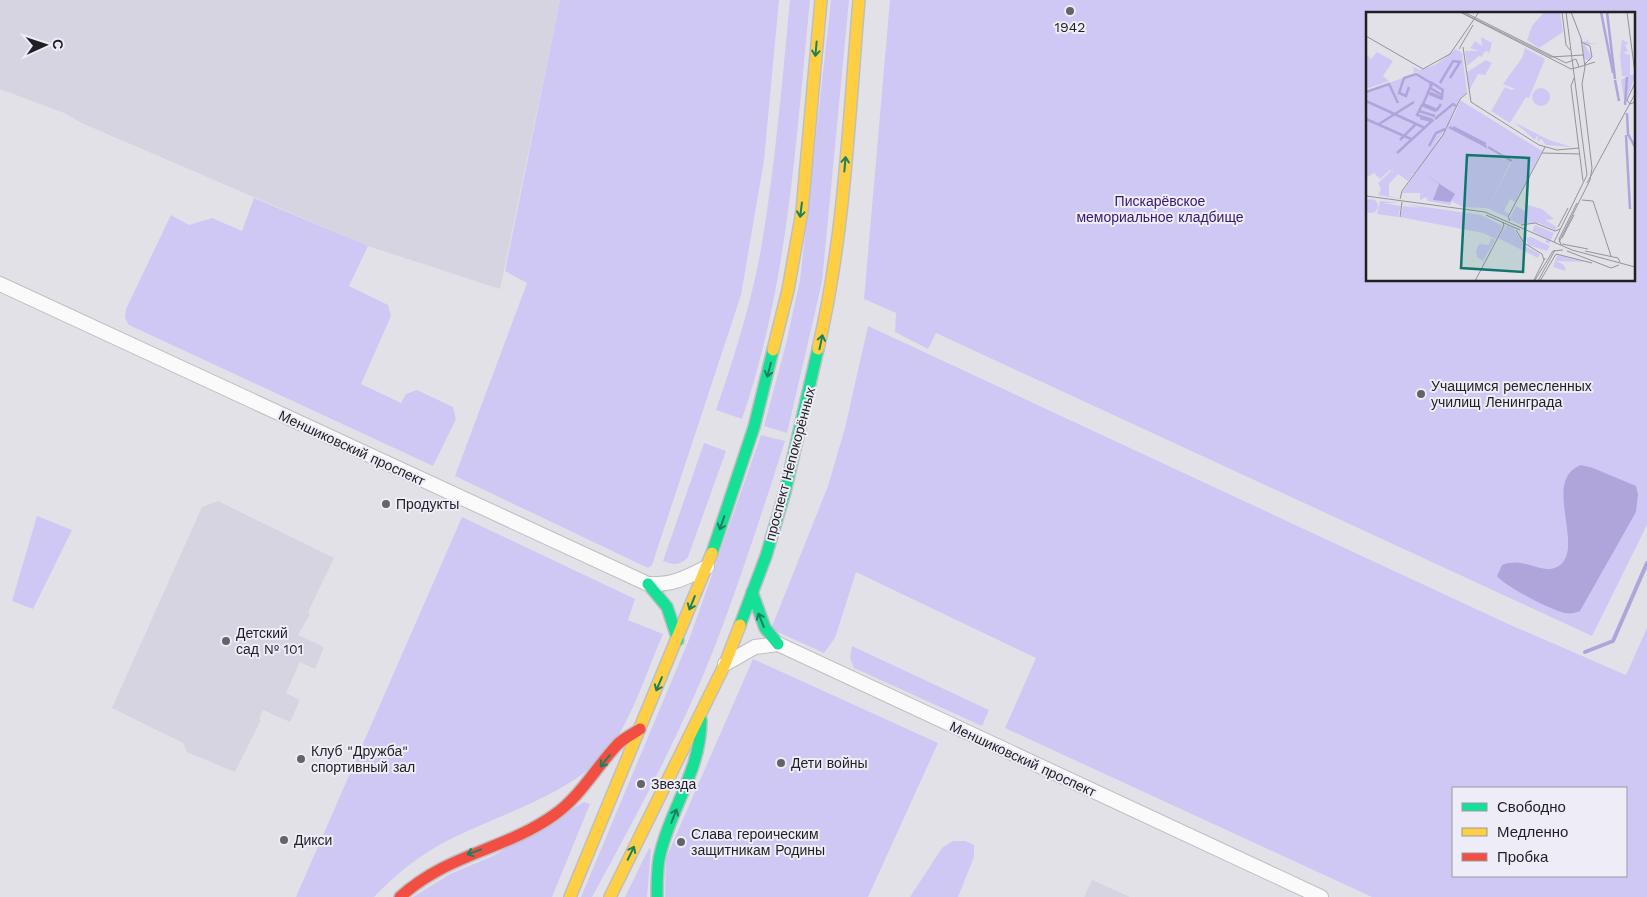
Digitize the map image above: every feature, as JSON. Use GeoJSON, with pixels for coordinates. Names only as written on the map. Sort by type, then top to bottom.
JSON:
{"type":"FeatureCollection","features":[{"type":"Feature","properties":{"kind":"main road"},"geometry":{"type":"LineString","coordinates":[[570,897],[707,567],[754,427],[788,290],[802,211],[821,0]]}},
{"type":"Feature","properties":{"kind":"main road","name":"проспект Непокорённых"},"geometry":{"type":"LineString","coordinates":[[610,897],[724,664],[766,556],[785,492],[830,300],[841,218],[859,0]]}},
{"type":"Feature","properties":{"kind":"main road"},"geometry":{"type":"LineString","coordinates":[[648,584],[667,607],[678,640]]}},
{"type":"Feature","properties":{"kind":"main road"},"geometry":{"type":"LineString","coordinates":[[752,592],[764,628],[778,644]]}},
{"type":"Feature","properties":{"kind":"main road"},"geometry":{"type":"LineString","coordinates":[[657,897],[658,858],[699,750],[702,707]]}},
{"type":"Feature","properties":{"kind":"main road"},"geometry":{"type":"LineString","coordinates":[[400,897],[432,871],[457,858],[516,835],[554,815],[588,784],[619,743],[640,729]]}},
{"type":"Feature","properties":{"kind":"street","name":"Меншиковский проспект"},"geometry":{"type":"LineString","coordinates":[[0,284],[648,584],[664,585],[675,582],[707,567]]}},
{"type":"Feature","properties":{"kind":"street","name":"Меншиковский проспект"},"geometry":{"type":"LineString","coordinates":[[778,644],[1321,897]]}},
{"type":"Feature","properties":{"kind":"street"},"geometry":{"type":"LineString","coordinates":[[724,664],[755,647],[778,644]]}},
{"type":"Feature","properties":{"kind":"shaded area"},"geometry":{"type":"Polygon","coordinates":[[[0,0],[560,0],[500,289],[368,246],[84,124],[64,113],[0,89],[0,0]]]}},
{"type":"Feature","properties":{"kind":"shaded area"},"geometry":{"type":"Polygon","coordinates":[[[1581,465],[1636,486],[1638,494],[1636,512],[1580,611],[1567,613],[1550,608],[1529,598],[1497,576],[1502,565],[1510,563],[1551,569],[1557,567],[1565,559],[1568,546],[1564,485],[1569,473],[1581,465]]]}},
{"type":"Feature","properties":{"kind":"shaded area","name":"Детский сад № 101"},"geometry":{"type":"Polygon","coordinates":[[[218,501],[334,558],[308,612],[310,614],[298,635],[324,647],[315,669],[300,662],[286,693],[300,700],[290,722],[263,710],[259,719],[261,720],[235,772],[187,752],[183,743],[112,708],[202,507],[218,501]]]}},
{"type":"Feature","properties":{"kind":"shaded area"},"geometry":{"type":"Polygon","coordinates":[[[1092,880],[1130,897],[1084,897],[1092,880]]]}},
{"type":"Feature","properties":{"kind":"green space"},"geometry":{"type":"Polygon","coordinates":[[[560,0],[779,0],[764,160],[741,295],[652,565],[648,568],[455,476],[527,283],[505,271],[560,0]]]}},
{"type":"Feature","properties":{"kind":"green space"},"geometry":{"type":"Polygon","coordinates":[[[790,0],[810,0],[788,212],[770,317],[758,368],[742,419],[716,410],[742,331],[761,249],[774,156],[790,0]]]}},
{"type":"Feature","properties":{"kind":"green space"},"geometry":{"type":"Polygon","coordinates":[[[831,0],[849,0],[822,282],[787,433],[764,426],[786,344],[800,280],[831,0]]]}},
{"type":"Feature","properties":{"kind":"green space","name":"Пискарёвское мемориальное кладбище"},"geometry":{"type":"Polygon","coordinates":[[[890,0],[1647,0],[1647,525],[1592,636],[936,333],[928,349],[895,332],[896,313],[864,299],[890,0]]]}},
{"type":"Feature","properties":{"kind":"green space"},"geometry":{"type":"Polygon","coordinates":[[[254,198],[368,246],[349,286],[388,305],[391,316],[361,384],[401,403],[406,394],[417,390],[453,407],[456,419],[433,466],[129,325],[125,318],[126,309],[171,215],[189,225],[212,218],[242,231],[254,198]]]}},
{"type":"Feature","properties":{"kind":"green space"},"geometry":{"type":"Polygon","coordinates":[[[868,326],[1506,623],[1626,675],[1647,628],[1647,897],[1372,897],[1005,728],[1036,658],[856,572],[835,638],[824,653],[771,629],[828,486],[845,428],[868,326]]]}},
{"type":"Feature","properties":{"kind":"green space"},"geometry":{"type":"Polygon","coordinates":[[[761,435],[785,441],[743,569],[715,646],[688,710],[658,773],[592,897],[581,897],[690,637],[761,435]]]}},
{"type":"Feature","properties":{"kind":"green space"},"geometry":{"type":"Polygon","coordinates":[[[704,443],[726,451],[688,557],[682,562],[673,564],[663,561],[704,443]]]}},
{"type":"Feature","properties":{"kind":"green space"},"geometry":{"type":"Polygon","coordinates":[[[37,516],[72,530],[33,609],[12,601],[37,516]]]}},
{"type":"Feature","properties":{"kind":"green space"},"geometry":{"type":"Polygon","coordinates":[[[462,517],[635,599],[628,620],[663,634],[632,709],[618,737],[593,766],[573,780],[528,805],[436,847],[403,870],[374,897],[296,897],[462,517]]]}},
{"type":"Feature","properties":{"kind":"green space"},"geometry":{"type":"Polygon","coordinates":[[[852,646],[989,710],[982,726],[854,668],[850,658],[852,646]]]}},
{"type":"Feature","properties":{"kind":"green space"},"geometry":{"type":"Polygon","coordinates":[[[753,659],[938,743],[868,897],[665,897],[666,858],[753,659]]]}},
{"type":"Feature","properties":{"kind":"green space"},"geometry":{"type":"Polygon","coordinates":[[[584,802],[590,804],[552,897],[413,897],[450,874],[493,856],[584,802]]]}},
{"type":"Feature","properties":{"kind":"green space"},"geometry":{"type":"Polygon","coordinates":[[[953,841],[965,841],[974,845],[974,857],[958,897],[910,897],[942,848],[953,841]]]}},
{"type":"Feature","properties":{"kind":"green space"},"geometry":{"type":"Polygon","coordinates":[[[649,848],[651,850],[647,897],[625,897],[649,848]]]}},
{"type":"Feature","properties":{"kind":"waterway"},"geometry":{"type":"LineString","coordinates":[[1585,652],[1613,641],[1647,563]]}},
{"type":"Feature","properties":{"kind":"traffic: fast"},"geometry":{"type":"LineString","coordinates":[[740,625],[766,556],[785,492],[818,349]]}},
{"type":"Feature","properties":{"kind":"traffic: fast"},"geometry":{"type":"LineString","coordinates":[[712,553],[754,427],[773,350]]}},
{"type":"Feature","properties":{"kind":"traffic: fast"},"geometry":{"type":"LineString","coordinates":[[648,584],[667,607],[678,640]]}},
{"type":"Feature","properties":{"kind":"traffic: fast"},"geometry":{"type":"LineString","coordinates":[[752,592],[765,628],[778,644]]}},
{"type":"Feature","properties":{"kind":"traffic: fast"},"geometry":{"type":"LineString","coordinates":[[657,897],[659,859],[696,756],[700,739],[701,720]]}},
{"type":"Feature","properties":{"kind":"traffic: slow"},"geometry":{"type":"LineString","coordinates":[[773,350],[788,290],[802,211],[821,0]]}},
{"type":"Feature","properties":{"kind":"traffic: slow"},"geometry":{"type":"LineString","coordinates":[[818,349],[827,306],[840,219],[859,0]]}},
{"type":"Feature","properties":{"kind":"traffic: slow"},"geometry":{"type":"LineString","coordinates":[[570,897],[712,553]]}},
{"type":"Feature","properties":{"kind":"traffic: slow"},"geometry":{"type":"LineString","coordinates":[[610,897],[725,664],[740,625]]}},
{"type":"Feature","properties":{"kind":"traffic: jam"},"geometry":{"type":"LineString","coordinates":[[400,897],[419,882],[438,871],[535,827],[554,815],[572,799],[618,744],[640,729]]}},
{"type":"Feature","properties":{"kind":"place","name":"1942"},"geometry":{"type":"Point","coordinates":[1070,11]}},
{"type":"Feature","properties":{"kind":"place","name":"Учащимся ремесленных училищ Ленинграда"},"geometry":{"type":"Point","coordinates":[1421,394]}},
{"type":"Feature","properties":{"kind":"place","name":"Продукты"},"geometry":{"type":"Point","coordinates":[386,504]}},
{"type":"Feature","properties":{"kind":"place","name":"Детский сад № 101"},"geometry":{"type":"Point","coordinates":[226,641]}},
{"type":"Feature","properties":{"kind":"place","name":"Клуб \"Дружба\" спортивный зал"},"geometry":{"type":"Point","coordinates":[301,759]}},
{"type":"Feature","properties":{"kind":"place","name":"Дети войны"},"geometry":{"type":"Point","coordinates":[781,763]}},
{"type":"Feature","properties":{"kind":"place","name":"Звезда"},"geometry":{"type":"Point","coordinates":[641,784]}},
{"type":"Feature","properties":{"kind":"place","name":"Дикси"},"geometry":{"type":"Point","coordinates":[284,840]}},
{"type":"Feature","properties":{"kind":"place","name":"Слава героическим защитникам Родины"},"geometry":{"type":"Point","coordinates":[681,842]}}]}
